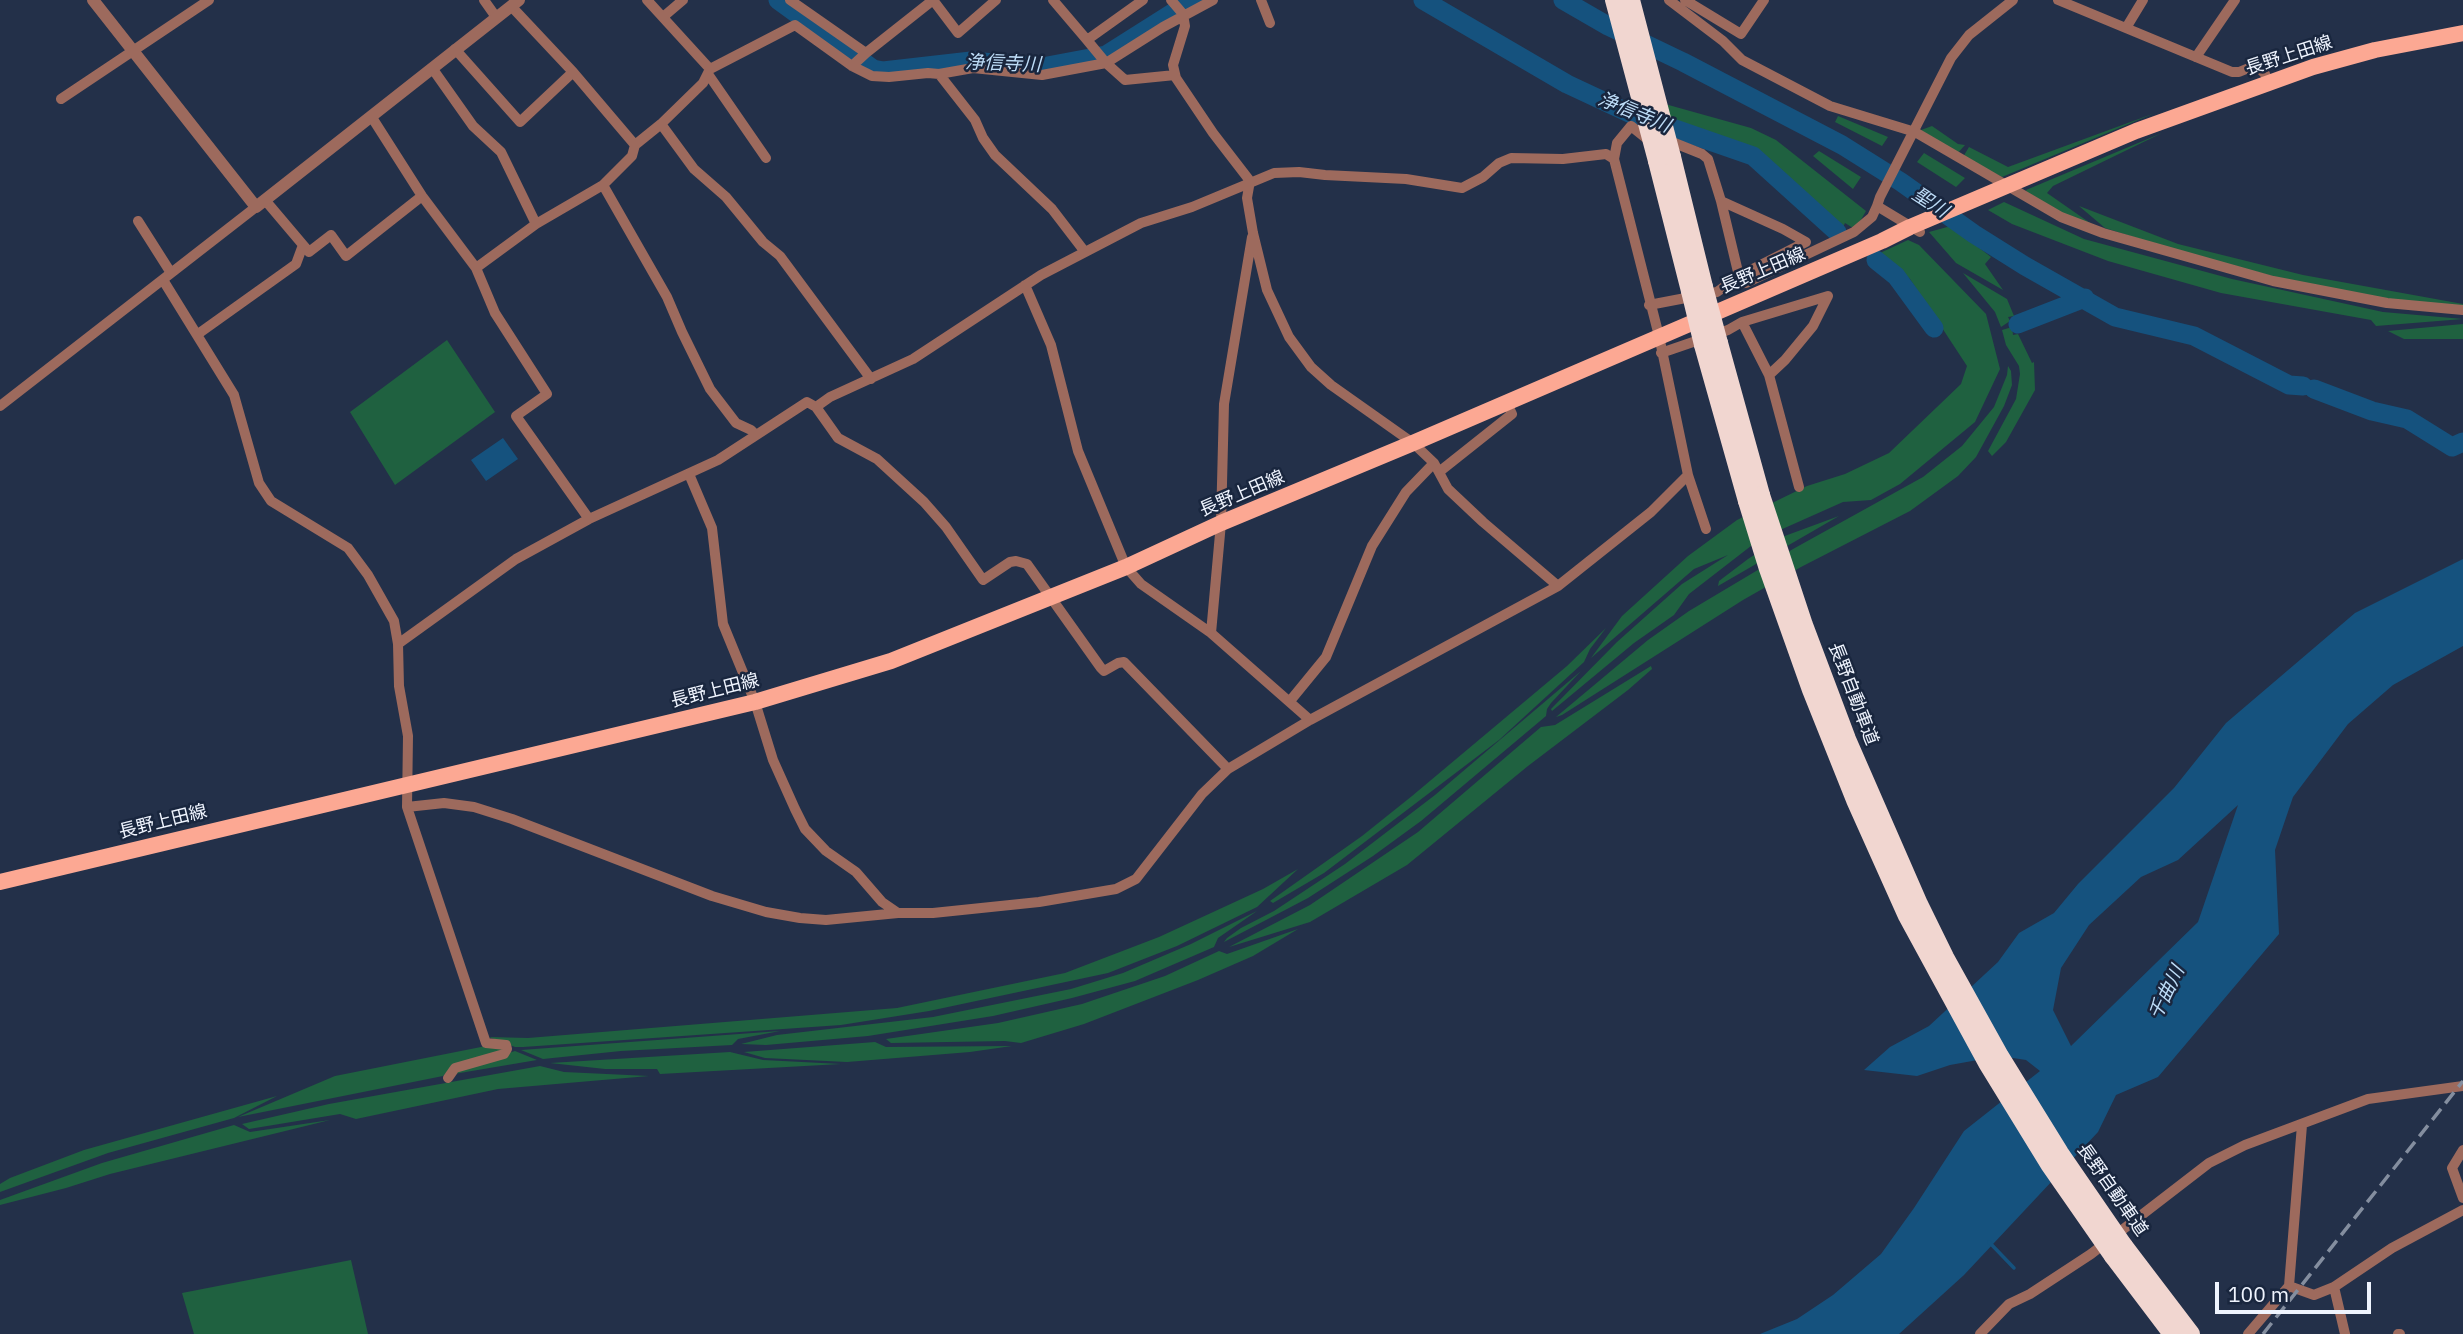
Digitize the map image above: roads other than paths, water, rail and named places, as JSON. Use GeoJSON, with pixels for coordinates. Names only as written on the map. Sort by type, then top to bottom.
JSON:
{"type":"FeatureCollection","features":[{"type":"Feature","properties":{"kind":"highway","name":"長野自動車道"},"geometry":{"type":"LineString","coordinates":[[1614,0],[1665,159]]}},
{"type":"Feature","properties":{"kind":"highway","name":"長野自動車道"},"geometry":{"type":"LineString","coordinates":[[1631,0],[1665,159],[1697,289],[1754,498],[1798,654],[1855,800],[1931,964],[2017,1112],[2049,1164],[2172,1334]]}},
{"type":"Feature","properties":{"kind":"highway","name":"長野自動車道"},"geometry":{"type":"LineString","coordinates":[[1754,498],[1874,804],[1951,968],[2000,1056],[2060,1153],[2115,1254],[2159,1293],[2194,1334]]}},
{"type":"Feature","properties":{"kind":"highway"},"geometry":{"type":"LineString","coordinates":[[2115,1254],[2157,1334]]}},
{"type":"Feature","properties":{"kind":"main road","name":"長野上田線"},"geometry":{"type":"LineString","coordinates":[[0,882],[755,702],[891,661],[1126,567],[1221,523],[1506,401],[1660,344],[1992,192],[2179,114],[2313,67],[2365,53],[2463,33]]}},
{"type":"Feature","properties":{"kind":"street"},"geometry":{"type":"LineString","coordinates":[[93,0],[132,51],[261,203],[309,252],[331,235],[346,256],[422,196]]}},
{"type":"Feature","properties":{"kind":"street"},"geometry":{"type":"LineString","coordinates":[[61,99],[209,0]]}},
{"type":"Feature","properties":{"kind":"street"},"geometry":{"type":"LineString","coordinates":[[484,0],[496,16]]}},
{"type":"Feature","properties":{"kind":"street"},"geometry":{"type":"LineString","coordinates":[[646,0],[709,71],[766,158]]}},
{"type":"Feature","properties":{"kind":"street"},"geometry":{"type":"LineString","coordinates":[[663,17],[683,0]]}},
{"type":"Feature","properties":{"kind":"street"},"geometry":{"type":"LineString","coordinates":[[790,0],[865,53]]}},
{"type":"Feature","properties":{"kind":"street"},"geometry":{"type":"LineString","coordinates":[[854,64],[933,0],[958,33],[996,0]]}},
{"type":"Feature","properties":{"kind":"street"},"geometry":{"type":"LineString","coordinates":[[1054,0],[1106,62],[1125,80],[1175,75]]}},
{"type":"Feature","properties":{"kind":"street"},"geometry":{"type":"LineString","coordinates":[[1087,40],[1143,0]]}},
{"type":"Feature","properties":{"kind":"street"},"geometry":{"type":"LineString","coordinates":[[797,24],[872,76],[939,74],[973,68],[1042,75],[1106,62],[1213,0]]}},
{"type":"Feature","properties":{"kind":"street"},"geometry":{"type":"LineString","coordinates":[[1261,0],[1270,23]]}},
{"type":"Feature","properties":{"kind":"street"},"geometry":{"type":"LineString","coordinates":[[1669,0],[1723,41],[1742,60],[1830,106],[1913,136],[2008,185],[2048,211],[2082,225],[2273,281],[2387,303],[2463,310]]}},
{"type":"Feature","properties":{"kind":"street"},"geometry":{"type":"LineString","coordinates":[[1685,0],[1741,34],[1764,0]]}},
{"type":"Feature","properties":{"kind":"street"},"geometry":{"type":"LineString","coordinates":[[1728,284],[1746,283],[1854,232],[1872,217],[1951,58],[1969,35],[2013,0]]}},
{"type":"Feature","properties":{"kind":"street"},"geometry":{"type":"LineString","coordinates":[[2058,0],[2232,72],[2256,65],[2265,74],[2268,82]]}},
{"type":"Feature","properties":{"kind":"street"},"geometry":{"type":"LineString","coordinates":[[2126,28],[2143,0]]}},
{"type":"Feature","properties":{"kind":"street"},"geometry":{"type":"LineString","coordinates":[[2196,57],[2235,0]]}},
{"type":"Feature","properties":{"kind":"street"},"geometry":{"type":"LineString","coordinates":[[1172,1],[1183,16],[1185,26],[1173,65],[1175,75],[1213,134],[1250,181],[1247,198],[1253,233],[1268,290],[1285,330],[1311,367],[1331,385],[1413,443],[1436,468],[1448,489],[1558,586]]}},
{"type":"Feature","properties":{"kind":"street"},"geometry":{"type":"LineString","coordinates":[[0,406],[515,3],[635,145]]}},
{"type":"Feature","properties":{"kind":"street"},"geometry":{"type":"LineString","coordinates":[[476,268],[536,224],[603,185],[632,156],[635,145],[703,83],[709,71],[797,24],[805,12]]}},
{"type":"Feature","properties":{"kind":"street"},"geometry":{"type":"LineString","coordinates":[[455,49],[520,122],[573,72]]}},
{"type":"Feature","properties":{"kind":"street"},"geometry":{"type":"LineString","coordinates":[[432,68],[473,126],[501,152],[536,224]]}},
{"type":"Feature","properties":{"kind":"street"},"geometry":{"type":"LineString","coordinates":[[939,74],[975,120],[995,155],[1052,209],[1085,252]]}},
{"type":"Feature","properties":{"kind":"street"},"geometry":{"type":"LineString","coordinates":[[371,116],[422,196],[476,268],[495,313],[547,394],[516,416],[589,519]]}},
{"type":"Feature","properties":{"kind":"street"},"geometry":{"type":"LineString","coordinates":[[661,124],[694,169],[726,197],[762,242],[780,256],[871,379]]}},
{"type":"Feature","properties":{"kind":"street"},"geometry":{"type":"LineString","coordinates":[[1706,529],[1688,475],[1660,344],[1614,159],[1617,143],[1631,126],[1646,138],[1666,140],[1708,159],[1739,276]]}},
{"type":"Feature","properties":{"kind":"street"},"geometry":{"type":"LineString","coordinates":[[816,407],[830,397],[913,359],[1025,285],[1140,223],[1192,207],[1274,173],[1406,179],[1462,188],[1511,158],[1563,159],[1606,154],[1614,159]]}},
{"type":"Feature","properties":{"kind":"street"},"geometry":{"type":"LineString","coordinates":[[603,185],[667,297],[710,389],[736,423],[755,435]]}},
{"type":"Feature","properties":{"kind":"street"},"geometry":{"type":"LineString","coordinates":[[1649,305],[1717,292],[1739,276],[1806,242],[1721,201]]}},
{"type":"Feature","properties":{"kind":"street"},"geometry":{"type":"LineString","coordinates":[[1878,202],[1917,227]]}},
{"type":"Feature","properties":{"kind":"street"},"geometry":{"type":"LineString","coordinates":[[138,221],[234,395],[259,483],[271,501],[336,538],[348,548],[368,575],[394,621],[398,644],[397,669],[408,736],[407,807],[486,1043],[506,1045],[507,1049],[504,1054],[455,1068],[448,1078]]}},
{"type":"Feature","properties":{"kind":"street"},"geometry":{"type":"LineString","coordinates":[[1211,633],[1221,523],[1224,404],[1253,233]]}},
{"type":"Feature","properties":{"kind":"street"},"geometry":{"type":"LineString","coordinates":[[198,334],[296,264],[303,245]]}},
{"type":"Feature","properties":{"kind":"street"},"geometry":{"type":"LineString","coordinates":[[1025,285],[1051,345],[1079,451],[1126,567],[1141,584],[1211,633],[1310,720]]}},
{"type":"Feature","properties":{"kind":"street"},"geometry":{"type":"LineString","coordinates":[[1660,344],[1728,330],[1742,321],[1828,296],[1814,326],[1769,374]]}},
{"type":"Feature","properties":{"kind":"street"},"geometry":{"type":"LineString","coordinates":[[1742,321],[1769,374],[1799,487]]}},
{"type":"Feature","properties":{"kind":"street"},"geometry":{"type":"LineString","coordinates":[[1290,701],[1326,657],[1372,546],[1406,492],[1512,414],[1506,401]]}},
{"type":"Feature","properties":{"kind":"street"},"geometry":{"type":"LineString","coordinates":[[398,644],[516,559],[589,519],[718,460],[807,402],[816,407],[838,438],[877,459],[924,502],[946,527],[984,580],[1010,562],[1016,561],[1031,568],[1101,668],[1104,671],[1124,662],[1228,769]]}},
{"type":"Feature","properties":{"kind":"street"},"geometry":{"type":"LineString","coordinates":[[689,474],[712,528],[723,624],[755,702],[774,760],[805,829],[826,851],[856,872],[882,902],[898,913]]}},
{"type":"Feature","properties":{"kind":"street"},"geometry":{"type":"LineString","coordinates":[[407,807],[444,803],[485,810],[678,884],[766,912],[826,920],[1039,902],[1116,889],[1136,879],[1202,794],[1228,769],[1310,720],[1558,586],[1651,512],[1688,475]]}},
{"type":"Feature","properties":{"kind":"street"},"geometry":{"type":"LineString","coordinates":[[1980,1334],[2009,1304],[2030,1294],[2091,1254],[2208,1163],[2245,1145],[2368,1100],[2463,1086]]}},
{"type":"Feature","properties":{"kind":"street"},"geometry":{"type":"LineString","coordinates":[[2248,1334],[2289,1286],[2302,1125]]}},
{"type":"Feature","properties":{"kind":"street"},"geometry":{"type":"LineString","coordinates":[[2463,1150],[2452,1168],[2463,1198]]}},
{"type":"Feature","properties":{"kind":"street"},"geometry":{"type":"LineString","coordinates":[[2289,1286],[2314,1295],[2334,1287],[2392,1248],[2463,1210]]}},
{"type":"Feature","properties":{"kind":"street"},"geometry":{"type":"LineString","coordinates":[[2334,1287],[2345,1334]]}},
{"type":"Feature","properties":{"kind":"water"},"geometry":{"type":"Polygon","coordinates":[[[503,438],[518,459],[486,481],[471,460],[503,438]]]}},
{"type":"Feature","properties":{"kind":"water","name":"千曲川"},"geometry":{"type":"Polygon","coordinates":[[[2463,559],[2463,646],[2393,685],[2348,724],[2293,797],[2275,850],[2279,934],[2158,1077],[2116,1095],[2098,1132],[1964,1275],[1899,1334],[1760,1334],[1797,1319],[1833,1295],[1881,1254],[1964,1131],[2040,1071],[2026,1060],[2000,1056],[1950,1065],[1917,1076],[1864,1070],[1890,1047],[1929,1026],[1998,962],[2019,933],[2054,913],[2078,884],[2174,788],[2226,723],[2355,613],[2463,559]],[[2238,805],[2178,860],[2141,877],[2089,925],[2061,968],[2053,1010],[2071,1046],[2198,922],[2238,805]]]}},
{"type":"Feature","properties":{"kind":"waterway","name":"浄信寺川"},"geometry":{"type":"LineString","coordinates":[[778,0],[873,69],[883,71],[971,61],[1042,67],[1106,55],[1193,0]]}},
{"type":"Feature","properties":{"kind":"waterway","name":"浄信寺川"},"geometry":{"type":"LineString","coordinates":[[1423,0],[1567,84],[1629,113],[1753,156],[1837,232]]}},
{"type":"Feature","properties":{"kind":"waterway","name":"聖川"},"geometry":{"type":"LineString","coordinates":[[1563,0],[1608,26],[1842,145],[1901,182],[1974,234],[2115,317],[2194,336],[2289,385],[2303,386]]}},
{"type":"Feature","properties":{"kind":"waterway","name":"浄信寺川"},"geometry":{"type":"LineString","coordinates":[[1876,260],[1896,276],[1934,328]]}},
{"type":"Feature","properties":{"kind":"waterway","name":"浄信寺川"},"geometry":{"type":"LineString","coordinates":[[2018,324],[2085,298]]}},
{"type":"Feature","properties":{"kind":"waterway","name":"聖川"},"geometry":{"type":"LineString","coordinates":[[2314,389],[2372,411],[2407,419],[2452,447],[2463,442]]}},
{"type":"Feature","properties":{"kind":"waterway"},"geometry":{"type":"LineString","coordinates":[[1989,1242],[2014,1268]]}},
{"type":"Feature","properties":{"kind":"railway"},"geometry":{"type":"LineString","coordinates":[[2263,1334],[2463,1081]]}}]}
